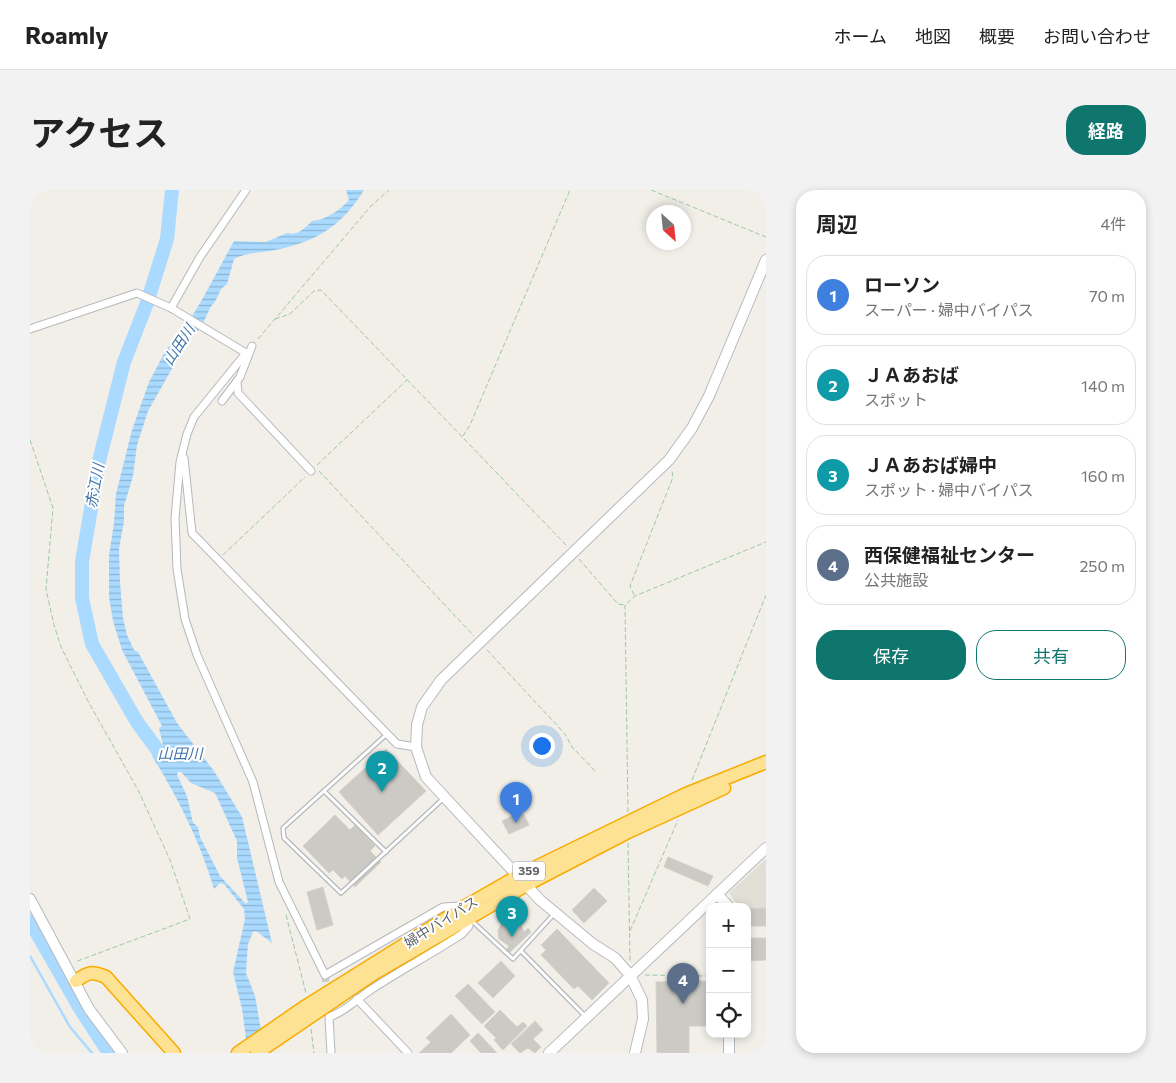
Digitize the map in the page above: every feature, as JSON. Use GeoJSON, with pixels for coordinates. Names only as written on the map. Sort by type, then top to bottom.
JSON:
{"type":"FeatureCollection","features":[{"type":"Feature","properties":{"kind":"highway","name":"婦中バイパス"},"geometry":{"type":"LineString","coordinates":[[238,1053],[373,974],[468,912],[522,881],[628,826],[766,762]]}},
{"type":"Feature","properties":{"kind":"highway","name":"婦中バイパス"},"geometry":{"type":"LineString","coordinates":[[685,800],[766,770]]}},
{"type":"Feature","properties":{"kind":"highway"},"geometry":{"type":"LineString","coordinates":[[76,981],[87,973],[94,972],[106,977],[146,1019],[174,1053]]}},
{"type":"Feature","properties":{"kind":"highway","name":"婦中バイパス"},"geometry":{"type":"LineString","coordinates":[[257,1053],[308,1012]]}},
{"type":"Feature","properties":{"kind":"street"},"geometry":{"type":"LineString","coordinates":[[171,308],[213,237],[246,190]]}},
{"type":"Feature","properties":{"kind":"street"},"geometry":{"type":"LineString","coordinates":[[635,1053],[643,1019],[642,1000],[630,975],[615,958],[554,914],[426,777],[416,747],[417,725],[422,707],[440,680],[669,460],[692,428],[709,396],[766,260]]}},
{"type":"Feature","properties":{"kind":"street"},"geometry":{"type":"LineString","coordinates":[[30,329],[137,294],[171,308],[246,353],[194,417],[183,449],[175,518],[177,568],[185,619],[197,655],[253,782],[279,882],[325,975],[443,907],[468,912],[469,926],[462,934],[357,999],[337,1014],[329,1017],[331,1053]]}},
{"type":"Feature","properties":{"kind":"street"},"geometry":{"type":"LineString","coordinates":[[222,401],[237,382],[252,346]]}},
{"type":"Feature","properties":{"kind":"street"},"geometry":{"type":"LineString","coordinates":[[237,382],[238,393],[313,469]]}},
{"type":"Feature","properties":{"kind":"street"},"geometry":{"type":"LineString","coordinates":[[183,449],[192,533],[397,744],[416,747]]}},
{"type":"Feature","properties":{"kind":"street"},"geometry":{"type":"LineString","coordinates":[[549,1053],[766,848]]}},
{"type":"Feature","properties":{"kind":"street"},"geometry":{"type":"LineString","coordinates":[[717,894],[725,903]]}},
{"type":"Feature","properties":{"kind":"street"},"geometry":{"type":"LineString","coordinates":[[30,899],[76,981],[89,1009],[122,1053]]}},
{"type":"Feature","properties":{"kind":"street"},"geometry":{"type":"LineString","coordinates":[[357,999],[408,1053]]}},
{"type":"Feature","properties":{"kind":"street"},"geometry":{"type":"LineString","coordinates":[[729,1038],[729,1053]]}},
{"type":"Feature","properties":{"kind":"lane"},"geometry":{"type":"LineString","coordinates":[[387,734],[283,828],[284,838],[341,893],[444,798]]}},
{"type":"Feature","properties":{"kind":"lane"},"geometry":{"type":"LineString","coordinates":[[324,791],[386,852]]}},
{"type":"Feature","properties":{"kind":"lane"},"geometry":{"type":"LineString","coordinates":[[468,912],[513,959],[554,914]]}},
{"type":"Feature","properties":{"kind":"lane"},"geometry":{"type":"LineString","coordinates":[[521,951],[586,1017]]}},
{"type":"Feature","properties":{"kind":"path"},"geometry":{"type":"LineString","coordinates":[[252,346],[371,206],[389,190]]}},
{"type":"Feature","properties":{"kind":"path"},"geometry":{"type":"LineString","coordinates":[[462,437],[470,425],[570,190]]}},
{"type":"Feature","properties":{"kind":"path"},"geometry":{"type":"LineString","coordinates":[[651,190],[766,237]]}},
{"type":"Feature","properties":{"kind":"path"},"geometry":{"type":"LineString","coordinates":[[275,319],[290,314],[314,291],[321,290],[574,553],[618,604],[625,605]]}},
{"type":"Feature","properties":{"kind":"path"},"geometry":{"type":"LineString","coordinates":[[30,440],[52,508],[46,589],[56,632],[89,703],[138,790],[170,860],[190,919],[67,965]]}},
{"type":"Feature","properties":{"kind":"path"},"geometry":{"type":"LineString","coordinates":[[634,596],[630,586],[674,477],[669,460]]}},
{"type":"Feature","properties":{"kind":"path"},"geometry":{"type":"LineString","coordinates":[[313,469],[565,734],[572,747],[596,772]]}},
{"type":"Feature","properties":{"kind":"path"},"geometry":{"type":"LineString","coordinates":[[706,976],[630,975],[625,605],[634,596],[766,542]]}},
{"type":"Feature","properties":{"kind":"path"},"geometry":{"type":"LineString","coordinates":[[629,932],[685,800],[766,595]]}},
{"type":"Feature","properties":{"kind":"path"},"geometry":{"type":"LineString","coordinates":[[285,910],[308,1012],[314,1053]]}},
{"type":"Feature","properties":{"kind":"shaded area"},"geometry":{"type":"Polygon","coordinates":[[[766,859],[766,926],[751,927],[751,903],[736,903],[729,893],[766,859]]]}},
{"type":"Feature","properties":{"kind":"water","name":"山田川"},"geometry":{"type":"Polygon","coordinates":[[[346,190],[364,190],[347,213],[327,231],[290,247],[249,254],[234,259],[227,284],[221,289],[201,328],[190,337],[148,411],[137,445],[133,476],[124,506],[124,521],[119,549],[123,618],[127,635],[177,723],[214,771],[242,817],[272,943],[256,931],[253,932],[248,944],[246,973],[255,996],[265,1053],[248,1053],[242,1009],[233,972],[245,919],[244,909],[224,884],[220,883],[214,889],[188,820],[152,756],[164,749],[159,728],[162,726],[122,650],[113,621],[109,597],[109,556],[116,494],[132,430],[149,382],[167,348],[177,341],[203,298],[234,241],[266,242],[287,233],[298,232],[312,221],[332,214],[349,200],[346,190]],[[178,772],[177,775],[187,796],[193,823],[198,827],[200,837],[220,876],[246,904],[248,902],[237,858],[237,841],[215,793],[191,783],[181,772],[178,772]]]}},
{"type":"Feature","properties":{"kind":"building"},"geometry":{"type":"Polygon","coordinates":[[[386,749],[426,791],[378,835],[339,792],[386,749]]]}},
{"type":"Feature","properties":{"kind":"building"},"geometry":{"type":"Polygon","coordinates":[[[522,811],[529,825],[509,834],[502,821],[522,811]]]}},
{"type":"Feature","properties":{"kind":"building"},"geometry":{"type":"Polygon","coordinates":[[[335,815],[350,830],[355,825],[375,846],[370,851],[381,862],[355,887],[345,876],[342,879],[333,870],[329,873],[303,846],[335,815]]]}},
{"type":"Feature","properties":{"kind":"building"},"geometry":{"type":"Polygon","coordinates":[[[668,857],[713,876],[708,886],[664,867],[668,857]]]}},
{"type":"Feature","properties":{"kind":"building"},"geometry":{"type":"Polygon","coordinates":[[[323,887],[333,925],[317,930],[307,892],[323,887]]]}},
{"type":"Feature","properties":{"kind":"building"},"geometry":{"type":"Polygon","coordinates":[[[594,888],[607,901],[584,923],[572,910],[594,888]]]}},
{"type":"Feature","properties":{"kind":"building"},"geometry":{"type":"Polygon","coordinates":[[[766,908],[766,926],[751,926],[751,909],[766,908]]]}},
{"type":"Feature","properties":{"kind":"building"},"geometry":{"type":"Polygon","coordinates":[[[509,920],[520,923],[524,932],[528,928],[531,932],[509,953],[506,950],[509,946],[499,939],[498,930],[502,923],[509,920]]]}},
{"type":"Feature","properties":{"kind":"building"},"geometry":{"type":"Polygon","coordinates":[[[557,929],[609,983],[592,1000],[578,986],[574,989],[541,955],[546,950],[541,945],[557,929]]]}},
{"type":"Feature","properties":{"kind":"building"},"geometry":{"type":"Polygon","coordinates":[[[751,938],[766,938],[766,960],[751,961],[751,938]]]}},
{"type":"Feature","properties":{"kind":"building"},"geometry":{"type":"Polygon","coordinates":[[[501,961],[515,976],[493,998],[478,983],[501,961]]]}},
{"type":"Feature","properties":{"kind":"building"},"geometry":{"type":"Polygon","coordinates":[[[706,981],[706,1026],[689,1026],[689,1053],[657,1053],[656,982],[706,981]]]}},
{"type":"Feature","properties":{"kind":"building"},"geometry":{"type":"Polygon","coordinates":[[[468,984],[495,1012],[482,1024],[455,996],[468,984]]]}},
{"type":"Feature","properties":{"kind":"building"},"geometry":{"type":"Polygon","coordinates":[[[500,1010],[517,1027],[523,1022],[527,1026],[503,1050],[494,1040],[496,1038],[484,1026],[500,1010]]]}},
{"type":"Feature","properties":{"kind":"building"},"geometry":{"type":"Polygon","coordinates":[[[451,1014],[470,1035],[451,1053],[419,1053],[431,1042],[426,1038],[451,1014]]]}},
{"type":"Feature","properties":{"kind":"building"},"geometry":{"type":"Polygon","coordinates":[[[535,1021],[543,1030],[533,1039],[541,1047],[535,1053],[528,1048],[520,1053],[511,1044],[535,1021]]]}},
{"type":"Feature","properties":{"kind":"building"},"geometry":{"type":"Polygon","coordinates":[[[478,1033],[497,1053],[481,1053],[470,1041],[478,1033]]]}},
{"type":"Feature","properties":{"kind":"waterway","name":"赤江川"},"geometry":{"type":"LineString","coordinates":[[172,190],[167,239],[147,303],[124,362],[99,461],[82,562],[82,598],[92,644],[137,722],[159,752],[176,752]]}},
{"type":"Feature","properties":{"kind":"waterway","name":"山田川"},"geometry":{"type":"LineString","coordinates":[[30,921],[81,1010],[109,1053]]}},
{"type":"Feature","properties":{"kind":"waterway"},"geometry":{"type":"LineString","coordinates":[[30,956],[70,1027],[92,1053]]}},
{"type":"Feature","properties":{"kind":"tunnel"},"geometry":{"type":"LineString","coordinates":[[325,975],[329,1017]]}},
{"type":"Feature","properties":{"kind":"place","name":"ＪＡあおば"},"geometry":{"type":"Point","coordinates":[382,792]}},
{"type":"Feature","properties":{"kind":"place","name":"ローソン"},"geometry":{"type":"Point","coordinates":[516,823]}},
{"type":"Feature","properties":{"kind":"place","name":"ＪＡあおば婦中"},"geometry":{"type":"Point","coordinates":[512,937]}},
{"type":"Feature","properties":{"kind":"place","name":"西保健福祉センター"},"geometry":{"type":"Point","coordinates":[683,1004]}}]}
